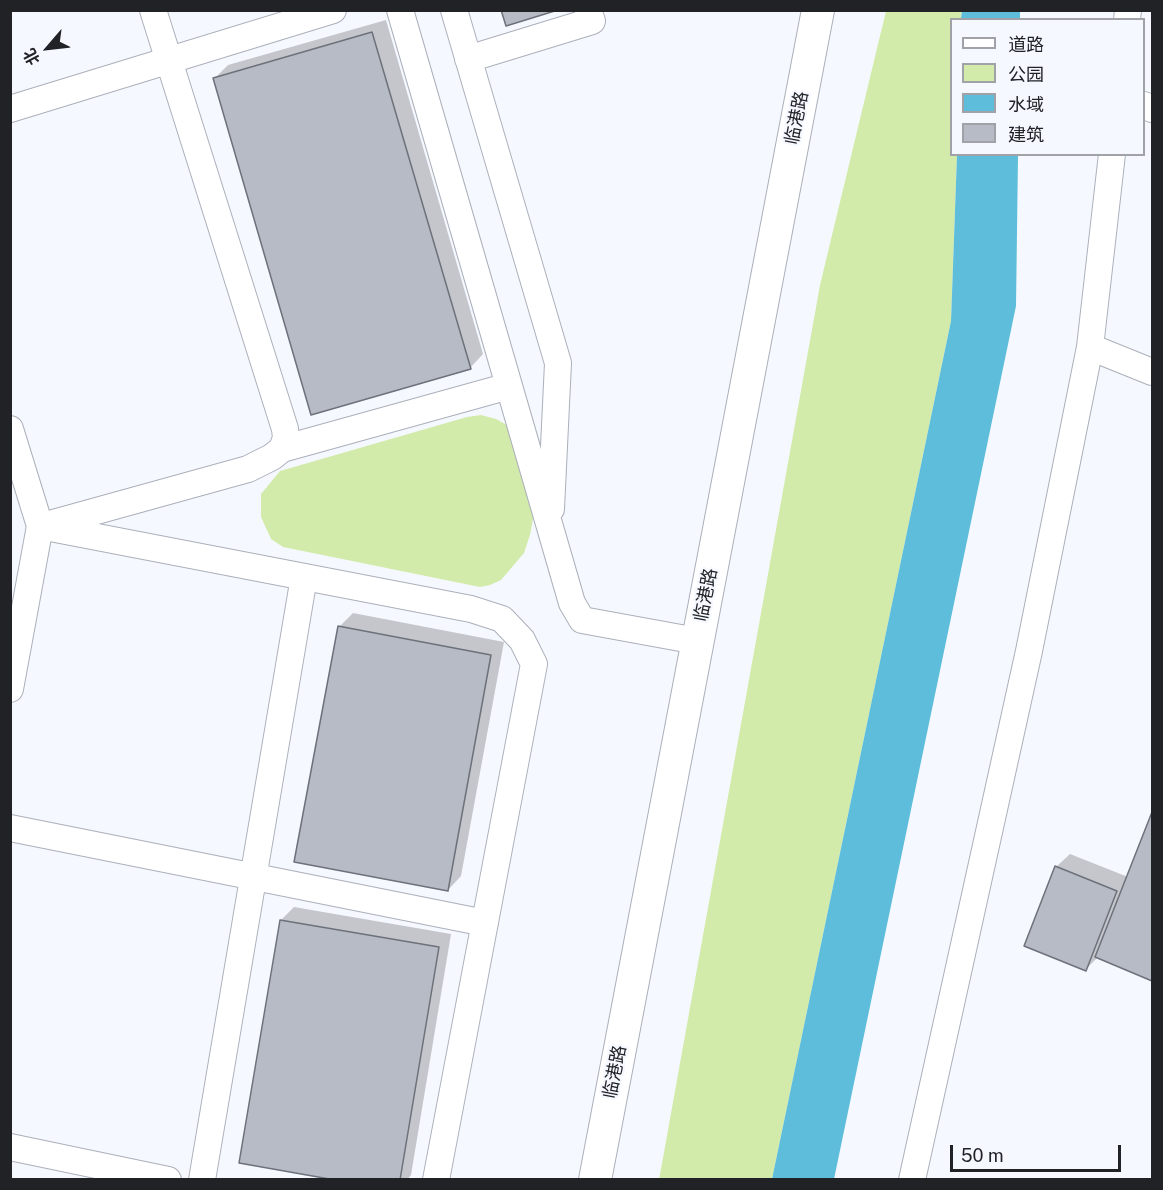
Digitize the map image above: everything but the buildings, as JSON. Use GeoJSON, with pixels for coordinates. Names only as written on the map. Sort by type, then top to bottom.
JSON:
{"type":"FeatureCollection","features":[{"type":"Feature","properties":{"kind":"main road","name":"临港路"},"geometry":{"type":"LineString","coordinates":[[595,1179],[818,10]]}},
{"type":"Feature","properties":{"kind":"lane"},"geometry":{"type":"LineString","coordinates":[[153,10],[285,429],[286,438],[282,449]]}},
{"type":"Feature","properties":{"kind":"lane"},"geometry":{"type":"LineString","coordinates":[[10,109],[333,10]]}},
{"type":"Feature","properties":{"kind":"lane"},"geometry":{"type":"LineString","coordinates":[[400,10],[567,589],[582,620],[697,641]]}},
{"type":"Feature","properties":{"kind":"lane"},"geometry":{"type":"LineString","coordinates":[[454,10],[558,363],[550,530]]}},
{"type":"Feature","properties":{"kind":"lane"},"geometry":{"type":"LineString","coordinates":[[468,59],[591,21],[588,10]]}},
{"type":"Feature","properties":{"kind":"lane"},"geometry":{"type":"LineString","coordinates":[[912,1179],[1029,651],[1090,347],[1112,156]]}},
{"type":"Feature","properties":{"kind":"lane"},"geometry":{"type":"LineString","coordinates":[[1090,347],[1152,372]]}},
{"type":"Feature","properties":{"kind":"lane"},"geometry":{"type":"LineString","coordinates":[[40,526],[248,469],[263,463],[282,449],[509,386]]}},
{"type":"Feature","properties":{"kind":"lane"},"geometry":{"type":"LineString","coordinates":[[10,429],[40,526],[10,689]]}},
{"type":"Feature","properties":{"kind":"lane"},"geometry":{"type":"LineString","coordinates":[[40,526],[471,609],[502,619],[522,640],[534,664],[436,1179]]}},
{"type":"Feature","properties":{"kind":"lane"},"geometry":{"type":"LineString","coordinates":[[201,1179],[304,577]]}},
{"type":"Feature","properties":{"kind":"lane"},"geometry":{"type":"LineString","coordinates":[[10,828],[484,923]]}},
{"type":"Feature","properties":{"kind":"lane"},"geometry":{"type":"LineString","coordinates":[[10,1147],[168,1179]]}},
{"type":"Feature","properties":{"kind":"green space"},"geometry":{"type":"Polygon","coordinates":[[[886,11],[962,11],[961,18],[950,18],[950,156],[957,156],[951,321],[772,1179],[659,1180],[820,285],[886,11]]]}},
{"type":"Feature","properties":{"kind":"green space"},"geometry":{"type":"Polygon","coordinates":[[[481,415],[507,425],[517,440],[536,503],[524,553],[501,580],[480,587],[283,547],[271,539],[261,517],[261,494],[280,471],[467,417],[481,415]]]}},
{"type":"Feature","properties":{"kind":"water"},"geometry":{"type":"Polygon","coordinates":[[[962,11],[1020,11],[1020,18],[961,18],[962,11]]]}},
{"type":"Feature","properties":{"kind":"water"},"geometry":{"type":"Polygon","coordinates":[[[957,156],[1018,156],[1016,306],[834,1179],[772,1179],[951,321],[957,156]]]}}]}
